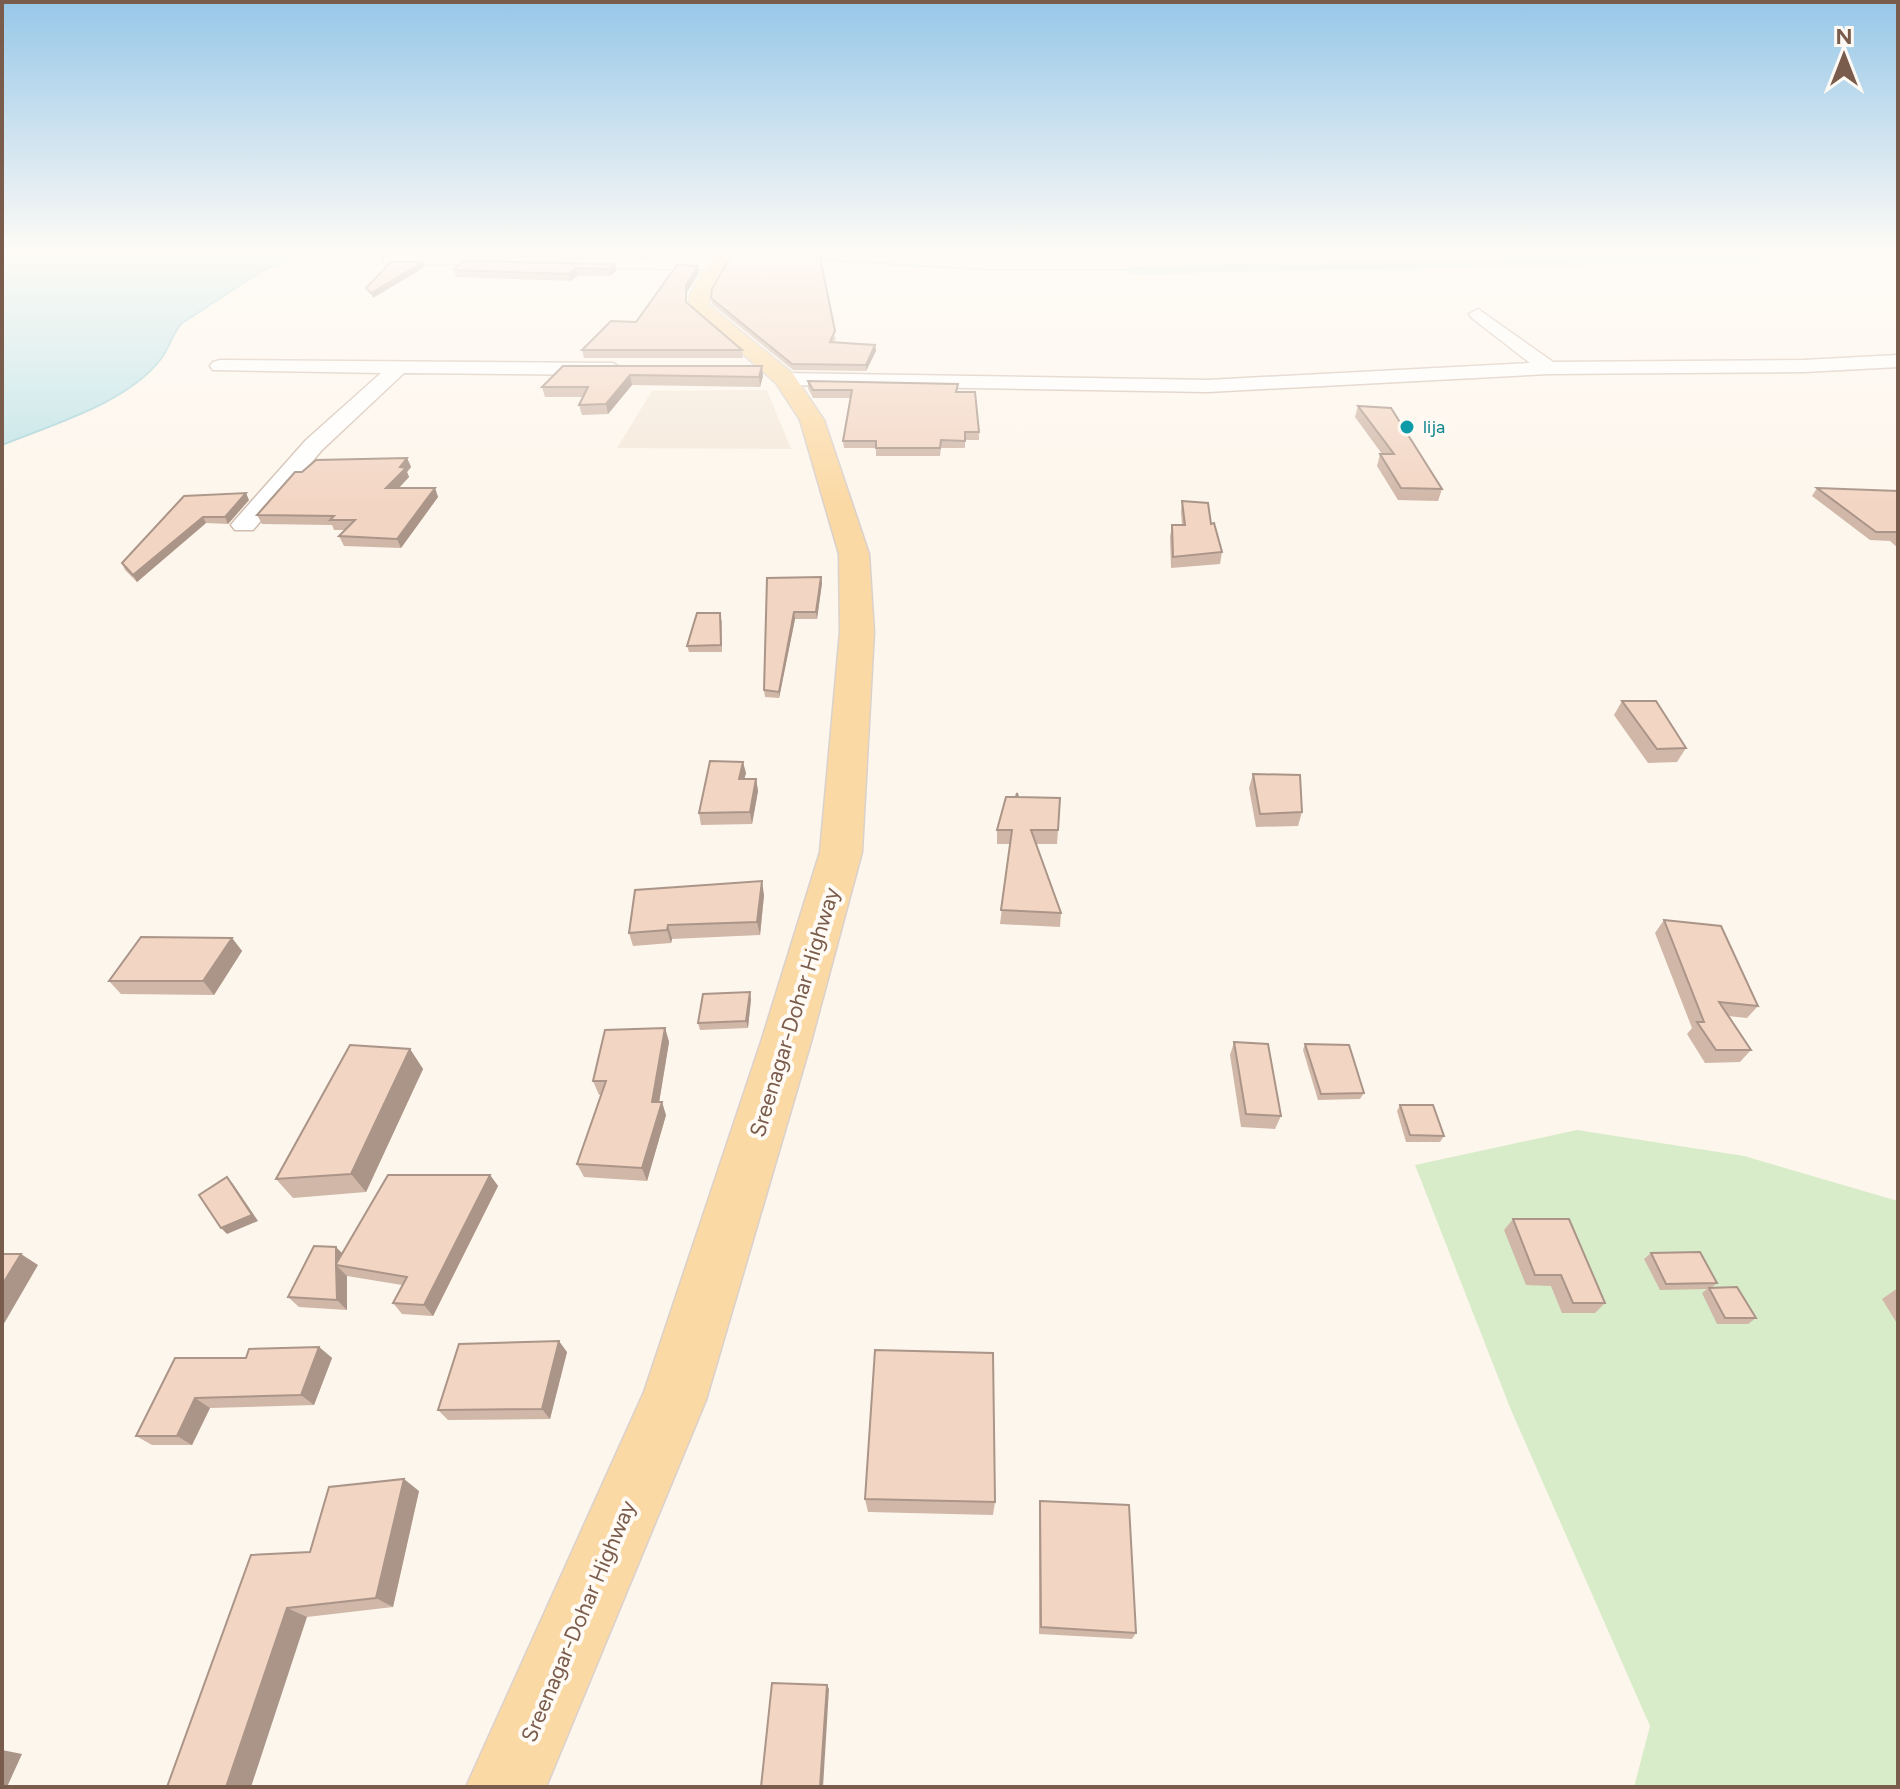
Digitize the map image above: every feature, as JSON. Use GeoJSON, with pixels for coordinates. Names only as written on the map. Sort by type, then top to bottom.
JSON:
{"type":"FeatureCollection","features":[{"type":"Feature","properties":{"kind":"main road","name":"Sreenagar-Dohar Highway"},"geometry":{"type":"LineString","coordinates":[[506,1787],[674,1400],[786,1042],[841,852],[857,632],[854,554],[812,420],[729,335]]}},
{"type":"Feature","properties":{"kind":"street"},"geometry":{"type":"LineString","coordinates":[[1506,335],[1548,368]]}},
{"type":"Feature","properties":{"kind":"street"},"geometry":{"type":"LineString","coordinates":[[766,371],[1208,386],[1548,368],[1804,366],[1898,361]]}},
{"type":"Feature","properties":{"kind":"street"},"geometry":{"type":"LineString","coordinates":[[220,366],[638,369]]}},
{"type":"Feature","properties":{"kind":"street"},"geometry":{"type":"LineString","coordinates":[[244,525],[314,445],[399,367]]}},
{"type":"Feature","properties":{"kind":"shaded area"},"geometry":{"type":"Polygon","coordinates":[[[767,390],[791,449],[617,448],[652,391],[767,390]]]}},
{"type":"Feature","properties":{"kind":"green space"},"geometry":{"type":"Polygon","coordinates":[[[1577,1130],[1744,1156],[1898,1201],[1898,1787],[1634,1787],[1650,1726],[1511,1410],[1415,1165],[1577,1130]]]}},
{"type":"Feature","properties":{"kind":"water"},"geometry":{"type":"Polygon","coordinates":[[[2,335],[173,335],[160,360],[128,389],[65,421],[2,445],[2,335]]]}},
{"type":"Feature","properties":{"kind":"building"},"geometry":{"type":"Polygon","coordinates":[[[597,335],[725,335],[742,350],[582,350],[597,335]]]}},
{"type":"Feature","properties":{"kind":"building"},"geometry":{"type":"Polygon","coordinates":[[[757,335],[833,335],[830,342],[875,345],[866,365],[792,364],[757,335]]]}},
{"type":"Feature","properties":{"kind":"building"},"geometry":{"type":"Polygon","coordinates":[[[563,366],[762,366],[759,377],[630,375],[606,404],[579,405],[588,387],[542,387],[563,366]]]}},
{"type":"Feature","properties":{"kind":"building"},"geometry":{"type":"Polygon","coordinates":[[[808,381],[958,384],[956,392],[975,392],[979,432],[965,432],[965,441],[941,440],[940,448],[876,448],[876,441],[843,441],[852,390],[813,390],[808,381]]]}},
{"type":"Feature","properties":{"kind":"building"},"geometry":{"type":"Polygon","coordinates":[[[1358,406],[1391,408],[1442,489],[1401,488],[1380,454],[1394,454],[1358,406]]]}},
{"type":"Feature","properties":{"kind":"building"},"geometry":{"type":"Polygon","coordinates":[[[407,458],[400,467],[406,468],[386,488],[435,488],[397,539],[339,536],[355,520],[330,520],[334,516],[257,515],[295,472],[302,472],[316,460],[407,458]]]}},
{"type":"Feature","properties":{"kind":"building"},"geometry":{"type":"Polygon","coordinates":[[[1817,488],[1898,491],[1898,534],[1876,532],[1817,488]]]}},
{"type":"Feature","properties":{"kind":"building"},"geometry":{"type":"Polygon","coordinates":[[[246,493],[225,517],[203,517],[133,575],[122,563],[184,496],[246,493]]]}},
{"type":"Feature","properties":{"kind":"building"},"geometry":{"type":"Polygon","coordinates":[[[1182,501],[1208,503],[1211,524],[1214,523],[1222,552],[1173,557],[1172,525],[1185,525],[1182,501]]]}},
{"type":"Feature","properties":{"kind":"building"},"geometry":{"type":"Polygon","coordinates":[[[821,577],[816,612],[794,612],[779,692],[764,690],[767,578],[821,577]]]}},
{"type":"Feature","properties":{"kind":"building"},"geometry":{"type":"Polygon","coordinates":[[[697,613],[720,613],[721,645],[687,646],[697,613]]]}},
{"type":"Feature","properties":{"kind":"building"},"geometry":{"type":"Polygon","coordinates":[[[1622,701],[1656,701],[1686,748],[1657,749],[1622,701]]]}},
{"type":"Feature","properties":{"kind":"building"},"geometry":{"type":"Polygon","coordinates":[[[710,761],[743,762],[739,779],[756,779],[750,812],[699,813],[710,761]]]}},
{"type":"Feature","properties":{"kind":"building"},"geometry":{"type":"Polygon","coordinates":[[[1253,774],[1300,775],[1302,812],[1260,814],[1253,774]]]}},
{"type":"Feature","properties":{"kind":"building"},"geometry":{"type":"Polygon","coordinates":[[[1017,793],[1018,797],[1060,798],[1058,830],[1031,830],[1061,913],[1001,910],[1012,830],[997,830],[1006,797],[1016,797],[1017,793]]]}},
{"type":"Feature","properties":{"kind":"building"},"geometry":{"type":"Polygon","coordinates":[[[762,881],[757,922],[668,925],[667,930],[629,933],[635,890],[762,881]]]}},
{"type":"Feature","properties":{"kind":"building"},"geometry":{"type":"Polygon","coordinates":[[[1664,920],[1721,926],[1758,1006],[1719,1002],[1751,1050],[1716,1050],[1697,1022],[1704,1022],[1664,920]]]}},
{"type":"Feature","properties":{"kind":"building"},"geometry":{"type":"Polygon","coordinates":[[[141,937],[232,938],[203,981],[109,981],[141,937]]]}},
{"type":"Feature","properties":{"kind":"building"},"geometry":{"type":"Polygon","coordinates":[[[750,992],[746,1021],[698,1023],[703,994],[750,992]]]}},
{"type":"Feature","properties":{"kind":"building"},"geometry":{"type":"Polygon","coordinates":[[[665,1028],[652,1102],[662,1102],[642,1168],[577,1164],[606,1081],[593,1081],[605,1030],[665,1028]]]}},
{"type":"Feature","properties":{"kind":"building"},"geometry":{"type":"Polygon","coordinates":[[[1234,1042],[1268,1044],[1281,1116],[1246,1114],[1234,1042]]]}},
{"type":"Feature","properties":{"kind":"building"},"geometry":{"type":"Polygon","coordinates":[[[1305,1044],[1349,1045],[1364,1093],[1321,1094],[1305,1044]]]}},
{"type":"Feature","properties":{"kind":"building"},"geometry":{"type":"Polygon","coordinates":[[[350,1045],[410,1049],[351,1174],[276,1179],[350,1045]]]}},
{"type":"Feature","properties":{"kind":"building"},"geometry":{"type":"Polygon","coordinates":[[[1400,1105],[1433,1105],[1444,1136],[1410,1135],[1400,1105]]]}},
{"type":"Feature","properties":{"kind":"building"},"geometry":{"type":"Polygon","coordinates":[[[388,1175],[490,1175],[424,1305],[393,1303],[407,1277],[336,1265],[337,1300],[288,1297],[314,1246],[336,1247],[336,1264],[388,1175]]]}},
{"type":"Feature","properties":{"kind":"building"},"geometry":{"type":"Polygon","coordinates":[[[227,1177],[252,1215],[221,1228],[199,1195],[227,1177]]]}},
{"type":"Feature","properties":{"kind":"building"},"geometry":{"type":"Polygon","coordinates":[[[1513,1219],[1569,1219],[1605,1303],[1573,1303],[1561,1275],[1535,1275],[1513,1219]]]}},
{"type":"Feature","properties":{"kind":"building"},"geometry":{"type":"Polygon","coordinates":[[[1700,1252],[1717,1283],[1666,1284],[1651,1253],[1700,1252]]]}},
{"type":"Feature","properties":{"kind":"building"},"geometry":{"type":"Polygon","coordinates":[[[2,1254],[21,1254],[2,1285],[2,1254]]]}},
{"type":"Feature","properties":{"kind":"building"},"geometry":{"type":"Polygon","coordinates":[[[1737,1287],[1756,1318],[1725,1318],[1709,1288],[1737,1287]]]}},
{"type":"Feature","properties":{"kind":"building"},"geometry":{"type":"Polygon","coordinates":[[[559,1341],[542,1409],[438,1410],[459,1344],[559,1341]]]}},
{"type":"Feature","properties":{"kind":"building"},"geometry":{"type":"Polygon","coordinates":[[[319,1347],[301,1395],[195,1398],[177,1436],[136,1436],[175,1358],[246,1358],[249,1349],[319,1347]]]}},
{"type":"Feature","properties":{"kind":"building"},"geometry":{"type":"Polygon","coordinates":[[[875,1350],[993,1353],[995,1502],[865,1499],[875,1350]]]}},
{"type":"Feature","properties":{"kind":"building"},"geometry":{"type":"Polygon","coordinates":[[[404,1479],[376,1598],[287,1608],[226,1787],[167,1787],[251,1555],[310,1552],[329,1487],[404,1479]]]}},
{"type":"Feature","properties":{"kind":"building"},"geometry":{"type":"Polygon","coordinates":[[[1040,1501],[1129,1505],[1136,1633],[1041,1627],[1040,1501]]]}},
{"type":"Feature","properties":{"kind":"building"},"geometry":{"type":"Polygon","coordinates":[[[772,1683],[827,1685],[820,1787],[761,1787],[772,1683]]]}},
{"type":"Feature","properties":{"kind":"place","name":"lija"},"geometry":{"type":"Point","coordinates":[1407,427]}}]}
